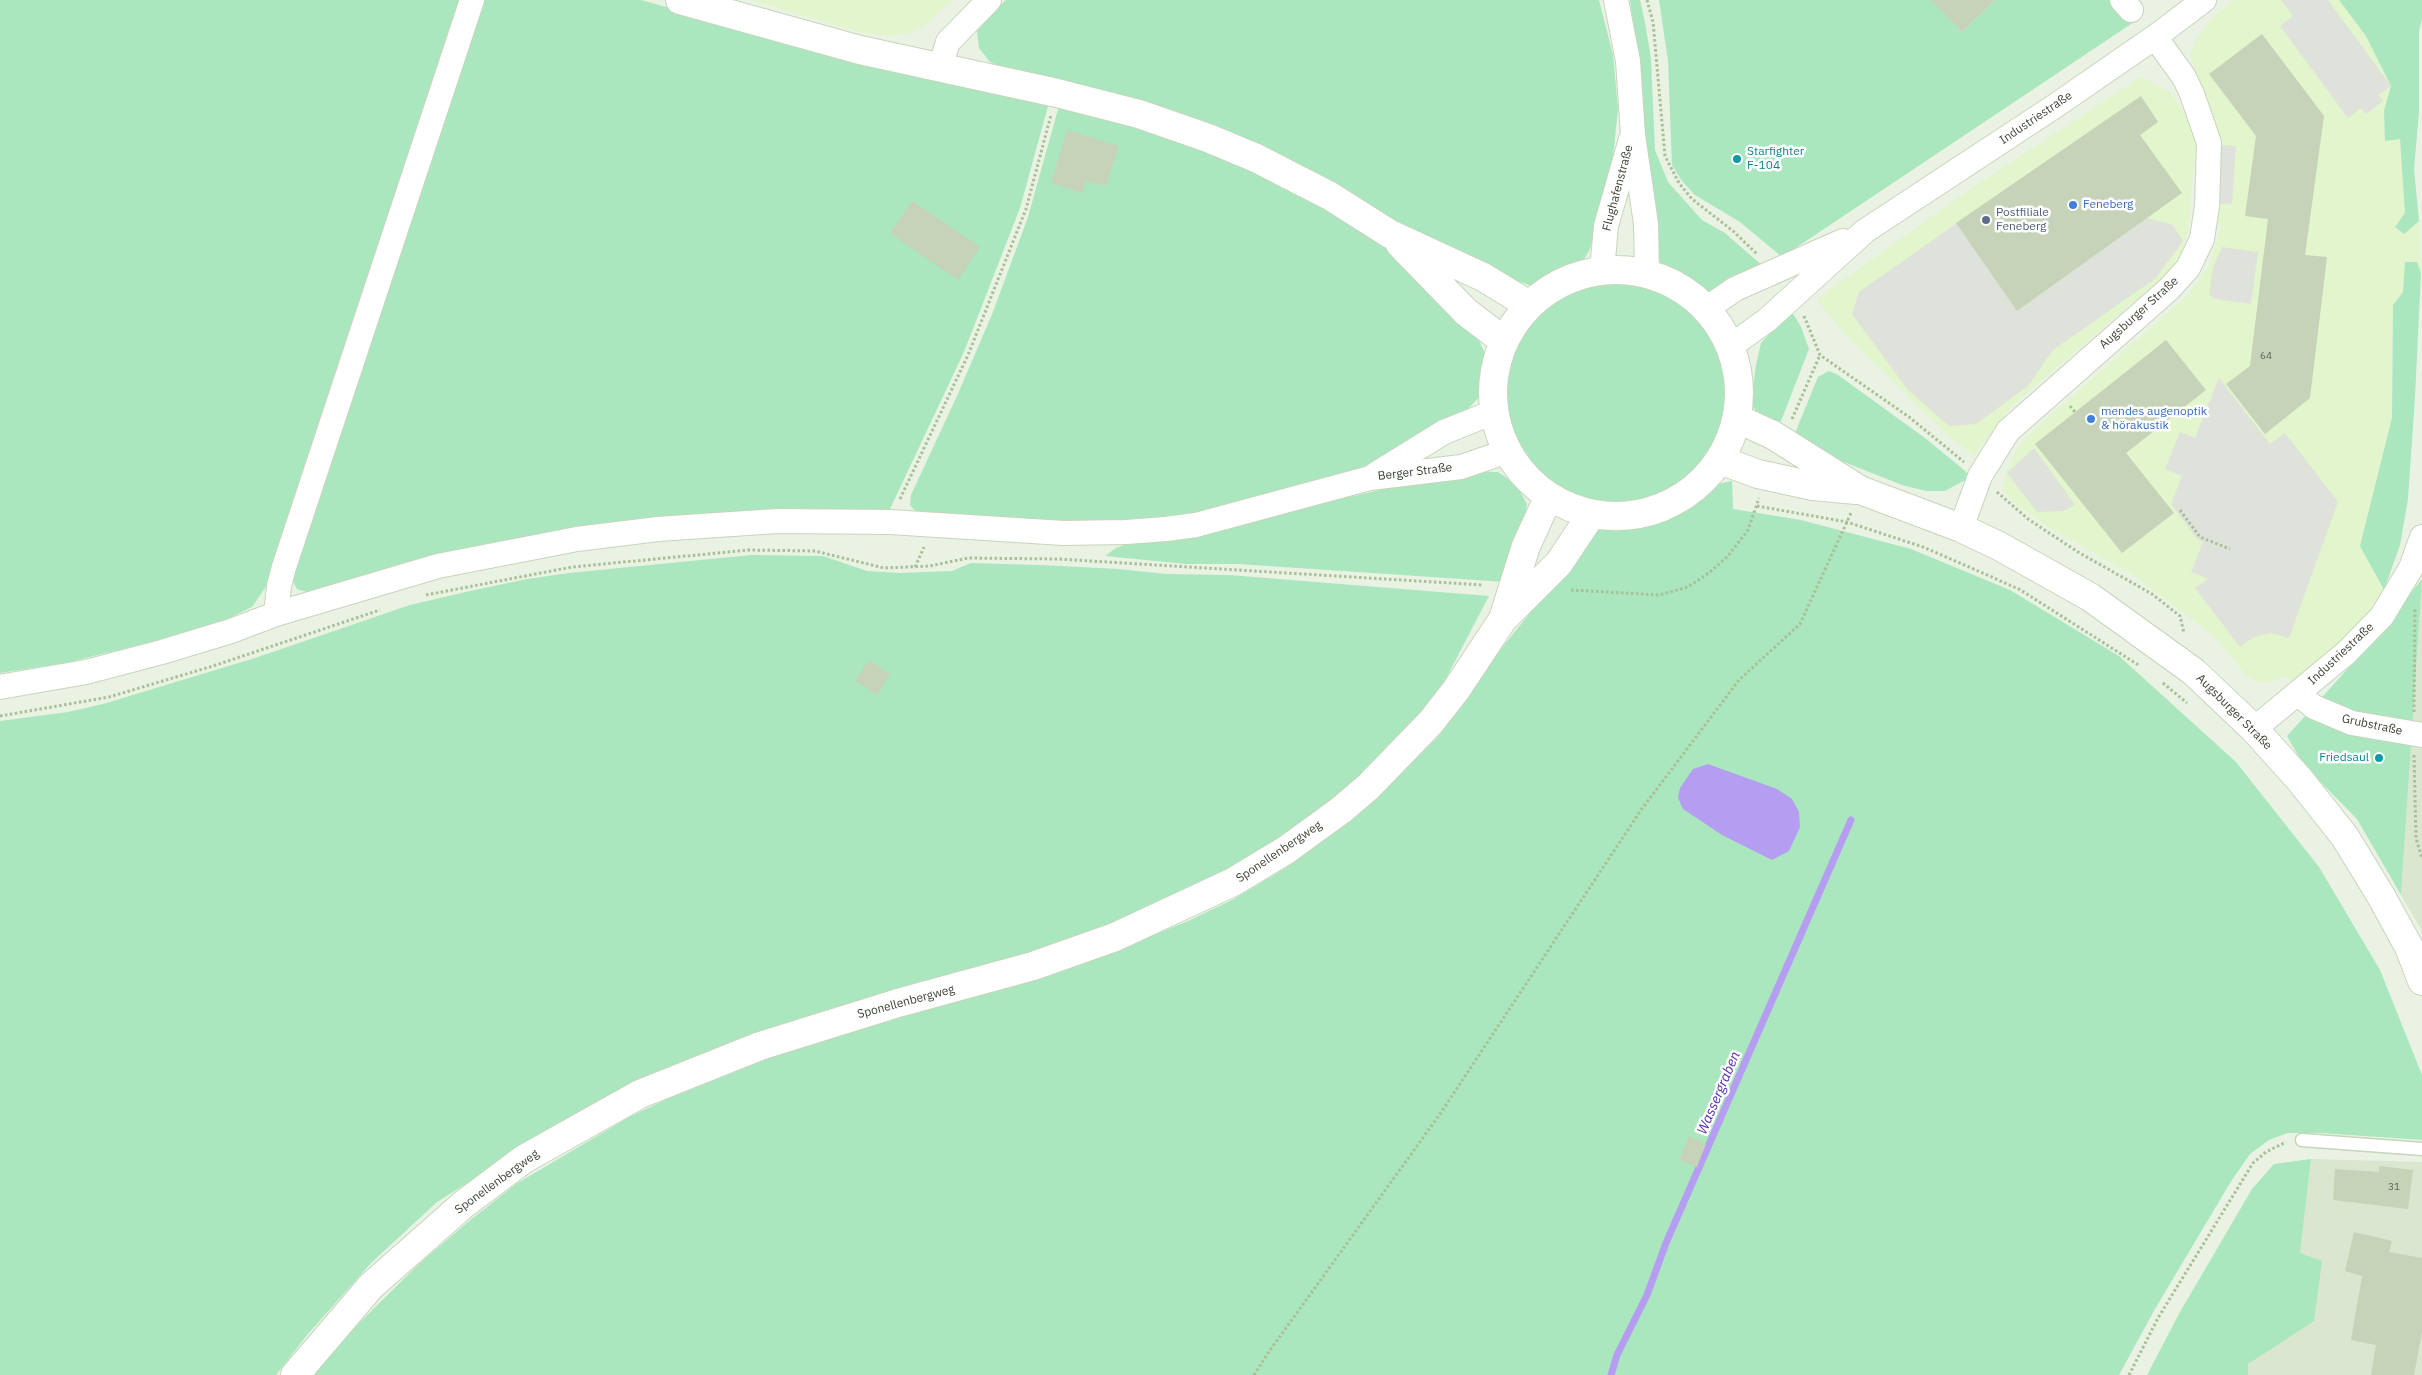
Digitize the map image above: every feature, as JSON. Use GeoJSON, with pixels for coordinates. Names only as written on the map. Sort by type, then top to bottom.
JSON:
{"type":"FeatureCollection","features":[{"type":"Feature","properties":{"kind":"street"},"geometry":{"type":"LineString","coordinates":[[276,614],[279,586],[284,567],[472,0]]}},
{"type":"Feature","properties":{"kind":"street"},"geometry":{"type":"LineString","coordinates":[[680,0],[805,36],[1057,93],[1139,114],[1208,138],[1256,158],[1330,196],[1390,234],[1483,277],[1529,305]]}},
{"type":"Feature","properties":{"kind":"street"},"geometry":{"type":"LineString","coordinates":[[940,68],[948,42],[989,0]]}},
{"type":"Feature","properties":{"kind":"street","name":"Flughafenstraße"},"geometry":{"type":"LineString","coordinates":[[1616,0],[1628,62],[1633,135],[1646,224],[1647,273]]}},
{"type":"Feature","properties":{"kind":"street","name":"Industriestraße"},"geometry":{"type":"LineString","coordinates":[[1731,346],[1767,320],[1865,231],[2155,37],[2204,0]]}},
{"type":"Feature","properties":{"kind":"street","name":"Augsburger Straße"},"geometry":{"type":"LineString","coordinates":[[1961,528],[1980,476],[2008,431],[2169,289],[2188,268],[2202,239],[2207,206],[2209,143],[2188,86],[2155,37]]}},
{"type":"Feature","properties":{"kind":"street","name":"Flughafenstraße"},"geometry":{"type":"LineString","coordinates":[[1602,271],[1606,226],[1633,135]]}},
{"type":"Feature","properties":{"kind":"street","name":"Industriestraße"},"geometry":{"type":"LineString","coordinates":[[1706,309],[1735,289],[1865,231]]}},
{"type":"Feature","properties":{"kind":"street"},"geometry":{"type":"LineString","coordinates":[[1390,234],[1466,312],[1504,341]]}},
{"type":"Feature","properties":{"kind":"street"},"geometry":{"type":"LineString","coordinates":[[1602,271],[1647,273],[1686,292],[1706,309],[1731,346],[1739,387],[1738,419],[1720,460],[1693,490],[1672,503],[1649,512],[1625,516],[1591,514],[1549,496],[1525,476],[1508,451],[1499,431],[1494,412],[1493,384],[1497,358],[1504,341],[1529,305],[1554,286],[1572,278],[1602,271]]}},
{"type":"Feature","properties":{"kind":"street","name":"Berger Straße"},"geometry":{"type":"LineString","coordinates":[[1370,478],[1444,432],[1494,412]]}},
{"type":"Feature","properties":{"kind":"street","name":"Augsburger Straße"},"geometry":{"type":"LineString","coordinates":[[1738,419],[1773,436],[1860,490],[1981,536],[2090,597],[2194,672],[2254,730],[2300,780],[2345,837],[2381,896],[2416,944],[2422,981]]}},
{"type":"Feature","properties":{"kind":"street","name":"Berger Straße"},"geometry":{"type":"LineString","coordinates":[[1370,478],[1461,466],[1508,451]]}},
{"type":"Feature","properties":{"kind":"street","name":"Augsburger Straße"},"geometry":{"type":"LineString","coordinates":[[1720,460],[1758,474],[1813,486],[1860,490]]}},
{"type":"Feature","properties":{"kind":"street"},"geometry":{"type":"LineString","coordinates":[[0,687],[86,672],[145,657],[231,632],[276,614],[438,566],[498,553],[614,533],[777,521],[890,522],[1063,534],[1150,530],[1196,525],[1370,478]]}},
{"type":"Feature","properties":{"kind":"street","name":"Sponellenbergweg"},"geometry":{"type":"LineString","coordinates":[[1503,619],[1526,546],[1549,496]]}},
{"type":"Feature","properties":{"kind":"street","name":"Sponellenbergweg"},"geometry":{"type":"LineString","coordinates":[[294,1375],[372,1286],[464,1204],[524,1159],[640,1094],[760,1046],[898,1003],[1033,966],[1115,937],[1233,882],[1286,850],[1341,810],[1399,756],[1456,690],[1503,619],[1559,563],[1591,514]]}},
{"type":"Feature","properties":{"kind":"street","name":"Industriestraße"},"geometry":{"type":"LineString","coordinates":[[2254,730],[2346,653],[2382,616],[2412,568],[2422,537]]}},
{"type":"Feature","properties":{"kind":"street","name":"Grubstraße"},"geometry":{"type":"LineString","coordinates":[[2298,694],[2314,707],[2352,723],[2422,735]]}},
{"type":"Feature","properties":{"kind":"lane"},"geometry":{"type":"LineString","coordinates":[[2302,1140],[2422,1149]]}},
{"type":"Feature","properties":{"kind":"path"},"geometry":{"type":"LineString","coordinates":[[1647,0],[1653,22],[1665,156],[1679,183],[1692,199],[1733,231],[1758,255]]}},
{"type":"Feature","properties":{"kind":"path"},"geometry":{"type":"LineString","coordinates":[[890,522],[968,355],[1026,208],[1057,93]]}},
{"type":"Feature","properties":{"kind":"path"},"geometry":{"type":"LineString","coordinates":[[1802,313],[1815,338],[1820,355],[1909,417],[1968,465]]}},
{"type":"Feature","properties":{"kind":"path"},"geometry":{"type":"LineString","coordinates":[[1791,422],[1820,355]]}},
{"type":"Feature","properties":{"kind":"path"},"geometry":{"type":"LineString","coordinates":[[1994,489],[2028,519],[2078,552],[2152,594],[2180,616]]}},
{"type":"Feature","properties":{"kind":"path"},"geometry":{"type":"LineString","coordinates":[[1254,1375],[1440,1114],[1641,810],[1739,680],[1800,624],[1860,490]]}},
{"type":"Feature","properties":{"kind":"path"},"geometry":{"type":"LineString","coordinates":[[1570,590],[1660,595],[1688,587],[1728,556],[1748,530],[1760,497]]}},
{"type":"Feature","properties":{"kind":"path"},"geometry":{"type":"LineString","coordinates":[[1757,506],[1847,522],[1923,547],[2019,589],[2143,668]]}},
{"type":"Feature","properties":{"kind":"path"},"geometry":{"type":"LineString","coordinates":[[2180,510],[2200,537],[2230,549]]}},
{"type":"Feature","properties":{"kind":"path"},"geometry":{"type":"LineString","coordinates":[[423,596],[572,567],[749,550],[815,550],[884,568],[930,566],[968,558],[1058,559],[1483,585]]}},
{"type":"Feature","properties":{"kind":"path"},"geometry":{"type":"LineString","coordinates":[[0,716],[109,697],[213,666],[389,607]]}},
{"type":"Feature","properties":{"kind":"path"},"geometry":{"type":"LineString","coordinates":[[2158,679],[2193,708]]}},
{"type":"Feature","properties":{"kind":"path"},"geometry":{"type":"LineString","coordinates":[[2129,1375],[2158,1318],[2252,1163],[2266,1152],[2283,1143],[2302,1140]]}},
{"type":"Feature","properties":{"kind":"shaded area"},"geometry":{"type":"Polygon","coordinates":[[[0,0],[462,0],[265,588],[252,607],[225,620],[151,642],[65,663],[0,673],[0,0]]]}},
{"type":"Feature","properties":{"kind":"shaded area"},"geometry":{"type":"Polygon","coordinates":[[[483,0],[641,0],[792,42],[1050,99],[1020,208],[964,352],[889,511],[799,509],[594,525],[432,555],[323,589],[306,592],[297,589],[293,582],[294,569],[483,0]]]}},
{"type":"Feature","properties":{"kind":"shaded area"},"geometry":{"type":"Polygon","coordinates":[[[750,0],[952,0],[926,24],[908,33],[890,36],[859,32],[750,0]]]}},
{"type":"Feature","properties":{"kind":"shaded area"},"geometry":{"type":"Polygon","coordinates":[[[1006,0],[1599,0],[1613,55],[1618,109],[1613,157],[1605,204],[1589,251],[1581,264],[1560,271],[1535,287],[1496,274],[1264,162],[1008,70],[990,62],[979,48],[977,31],[988,17],[1006,0]]]}},
{"type":"Feature","properties":{"kind":"shaded area"},"geometry":{"type":"Polygon","coordinates":[[[1630,0],[1640,0],[1645,22],[1651,59],[1655,150],[1668,182],[1702,220],[1725,233],[1765,268],[1704,296],[1662,266],[1655,252],[1645,151],[1642,84],[1630,0]]]}},
{"type":"Feature","properties":{"kind":"shaded area"},"geometry":{"type":"Polygon","coordinates":[[[1659,0],[1932,0],[1962,32],[1995,0],[2114,0],[2134,22],[1782,257],[1740,222],[1695,195],[1682,181],[1672,165],[1668,61],[1659,0]]]}},
{"type":"Feature","properties":{"kind":"shaded area"},"geometry":{"type":"Polygon","coordinates":[[[2234,0],[2339,0],[2366,36],[2391,86],[2384,111],[2385,140],[2400,138],[2405,213],[2395,227],[2404,234],[2419,221],[2421,273],[2417,262],[2405,262],[2403,292],[2393,305],[2392,418],[2360,546],[2384,590],[2367,613],[2337,645],[2292,681],[2283,677],[2268,683],[2255,681],[2246,675],[2215,637],[2135,576],[2048,527],[2011,500],[2003,489],[2005,476],[2016,450],[2032,432],[2189,294],[2209,265],[2222,225],[2212,224],[2217,126],[2190,55],[2198,37],[2210,21],[2234,0]]]}},
{"type":"Feature","properties":{"kind":"shaded area"},"geometry":{"type":"Polygon","coordinates":[[[2281,0],[2328,0],[2391,86],[2378,95],[2383,101],[2366,114],[2361,108],[2348,118],[2280,26],[2293,16],[2281,0]]]}},
{"type":"Feature","properties":{"kind":"shaded area"},"geometry":{"type":"Polygon","coordinates":[[[2339,0],[2422,0],[2422,19],[2419,31],[2419,112],[2414,169],[2419,221],[2404,234],[2395,227],[2405,213],[2400,139],[2385,141],[2384,111],[2391,86],[2366,36],[2339,0]]]}},
{"type":"Feature","properties":{"kind":"shaded area"},"geometry":{"type":"Polygon","coordinates":[[[2141,77],[2170,92],[2189,121],[2196,141],[2188,230],[2183,250],[2165,275],[2011,406],[1974,456],[1946,433],[1842,331],[1817,299],[1966,192],[2141,77]]]}},
{"type":"Feature","properties":{"kind":"shaded area"},"geometry":{"type":"Polygon","coordinates":[[[1060,102],[1184,138],[1297,191],[1376,240],[1412,268],[1465,322],[1479,340],[1485,354],[1484,373],[1479,397],[1467,410],[1410,446],[1332,480],[1199,516],[1068,525],[917,513],[910,505],[911,495],[993,312],[1028,217],[1060,102]]]}},
{"type":"Feature","properties":{"kind":"shaded area"},"geometry":{"type":"Polygon","coordinates":[[[2218,145],[2236,146],[2232,204],[2214,203],[2218,145]]]}},
{"type":"Feature","properties":{"kind":"shaded area"},"geometry":{"type":"Polygon","coordinates":[[[2147,218],[2173,225],[2183,241],[2156,278],[2053,350],[2028,386],[1976,424],[1949,426],[1908,390],[1852,314],[1859,292],[1957,223],[2017,311],[2147,218]]]}},
{"type":"Feature","properties":{"kind":"shaded area"},"geometry":{"type":"Polygon","coordinates":[[[2222,247],[2258,252],[2251,304],[2215,299],[2209,295],[2213,267],[2222,247]]]}},
{"type":"Feature","properties":{"kind":"shaded area"},"geometry":{"type":"Polygon","coordinates":[[[2405,262],[2417,262],[2421,273],[2415,397],[2408,499],[2400,545],[2384,590],[2360,546],[2392,418],[2393,305],[2403,292],[2405,262]]]}},
{"type":"Feature","properties":{"kind":"shaded area"},"geometry":{"type":"Polygon","coordinates":[[[1616,283],[1638,285],[1669,296],[1695,316],[1715,342],[1726,373],[1728,395],[1726,417],[1715,448],[1695,474],[1669,494],[1638,505],[1616,507],[1594,505],[1563,494],[1537,474],[1517,448],[1506,417],[1504,395],[1506,373],[1517,342],[1537,316],[1563,296],[1594,285],[1616,283]]]}},
{"type":"Feature","properties":{"kind":"shaded area"},"geometry":{"type":"Polygon","coordinates":[[[1790,313],[1794,315],[1801,327],[1809,349],[1781,421],[1772,428],[1757,413],[1751,403],[1756,365],[1761,343],[1790,313]]]}},
{"type":"Feature","properties":{"kind":"shaded area"},"geometry":{"type":"Polygon","coordinates":[[[1829,371],[1838,375],[1925,438],[1964,470],[1968,474],[1967,479],[1945,491],[1926,491],[1902,485],[1824,454],[1793,438],[1818,377],[1829,371]]]}},
{"type":"Feature","properties":{"kind":"shaded area"},"geometry":{"type":"Polygon","coordinates":[[[2219,378],[2270,444],[2285,433],[2338,502],[2289,638],[2270,633],[2254,637],[2240,647],[2195,588],[2208,579],[2191,572],[2203,542],[2197,539],[2171,504],[2182,476],[2165,469],[2180,432],[2195,438],[2219,378]]]}},
{"type":"Feature","properties":{"kind":"shaded area"},"geometry":{"type":"Polygon","coordinates":[[[2034,448],[2075,505],[2063,511],[2037,512],[2007,473],[2034,448]]]}},
{"type":"Feature","properties":{"kind":"shaded area"},"geometry":{"type":"Polygon","coordinates":[[[1463,471],[1498,472],[1516,484],[1527,504],[1523,531],[1506,582],[1238,564],[1186,564],[1105,556],[1116,548],[1143,538],[1270,515],[1463,471]]]}},
{"type":"Feature","properties":{"kind":"shaded area"},"geometry":{"type":"Polygon","coordinates":[[[1732,481],[1733,509],[1801,520],[1911,549],[2010,590],[2119,656],[2236,762],[2319,867],[2380,970],[2422,1075],[2422,1140],[2321,1133],[2287,1133],[2269,1140],[2250,1154],[2230,1183],[2155,1309],[2119,1375],[314,1375],[350,1332],[420,1263],[468,1222],[516,1184],[631,1116],[704,1082],[789,1051],[952,1002],[1044,977],[1186,922],[1234,899],[1287,867],[1362,811],[1439,736],[1501,649],[1597,529],[1616,531],[1642,528],[1668,519],[1687,511],[1717,484],[1732,481]]]}},
{"type":"Feature","properties":{"kind":"shaded area"},"geometry":{"type":"Polygon","coordinates":[[[751,555],[823,556],[867,571],[900,573],[952,571],[971,563],[1040,565],[1118,569],[1166,574],[1229,575],[1489,596],[1432,705],[1335,802],[1271,846],[1214,879],[1154,907],[1030,958],[807,1017],[718,1049],[507,1158],[437,1202],[371,1263],[307,1335],[276,1375],[0,1375],[0,721],[68,712],[103,704],[255,658],[410,605],[470,591],[527,579],[569,573],[751,555]]]}},
{"type":"Feature","properties":{"kind":"shaded area"},"geometry":{"type":"Polygon","coordinates":[[[2422,578],[2422,931],[2401,895],[2422,578]]]}},
{"type":"Feature","properties":{"kind":"shaded area"},"geometry":{"type":"Polygon","coordinates":[[[2422,579],[2401,895],[2357,819],[2303,764],[2287,736],[2370,644],[2422,579]]]}},
{"type":"Feature","properties":{"kind":"shaded area"},"geometry":{"type":"Polygon","coordinates":[[[1708,764],[1777,789],[1792,799],[1799,812],[1800,827],[1789,851],[1772,860],[1722,835],[1683,809],[1678,798],[1680,788],[1693,769],[1708,764]]]}},
{"type":"Feature","properties":{"kind":"shaded area"},"geometry":{"type":"Polygon","coordinates":[[[2311,1159],[2422,1162],[2422,1375],[2248,1375],[2247,1364],[2314,1320],[2300,1253],[2311,1159]]]}},
{"type":"Feature","properties":{"kind":"shaded area"},"geometry":{"type":"Polygon","coordinates":[[[2311,1159],[2300,1253],[2322,1261],[2314,1321],[2248,1364],[2248,1375],[2147,1375],[2180,1312],[2252,1189],[2274,1164],[2311,1159]]]}},
{"type":"Feature","properties":{"kind":"building"},"geometry":{"type":"Polygon","coordinates":[[[1931,0],[1995,0],[1962,32],[1931,0]]]}},
{"type":"Feature","properties":{"kind":"building"},"geometry":{"type":"Polygon","coordinates":[[[2262,34],[2324,116],[2305,255],[2327,257],[2310,398],[2265,434],[2226,384],[2250,366],[2268,219],[2245,216],[2256,136],[2209,74],[2262,34]]]}},
{"type":"Feature","properties":{"kind":"building","name":"Feneberg"},"geometry":{"type":"Polygon","coordinates":[[[2141,96],[2158,122],[2140,135],[2182,193],[2017,311],[1956,223],[2141,96]]]}},
{"type":"Feature","properties":{"kind":"building"},"geometry":{"type":"Polygon","coordinates":[[[1067,130],[1119,146],[1106,186],[1086,181],[1082,193],[1051,183],[1067,130]]]}},
{"type":"Feature","properties":{"kind":"building"},"geometry":{"type":"Polygon","coordinates":[[[912,201],[980,247],[958,280],[890,233],[912,201]]]}},
{"type":"Feature","properties":{"kind":"building"},"geometry":{"type":"Polygon","coordinates":[[[2166,340],[2206,390],[2126,453],[2174,513],[2122,553],[2035,444],[2166,340]]]}},
{"type":"Feature","properties":{"kind":"building"},"geometry":{"type":"Polygon","coordinates":[[[869,660],[890,674],[877,695],[855,681],[869,660]]]}},
{"type":"Feature","properties":{"kind":"building"},"geometry":{"type":"Polygon","coordinates":[[[1689,1136],[1706,1144],[1697,1167],[1679,1160],[1689,1136]]]}},
{"type":"Feature","properties":{"kind":"building"},"geometry":{"type":"Polygon","coordinates":[[[2379,1166],[2413,1170],[2408,1209],[2333,1200],[2335,1169],[2379,1172],[2379,1166]]]}},
{"type":"Feature","properties":{"kind":"building"},"geometry":{"type":"Polygon","coordinates":[[[2354,1232],[2392,1241],[2389,1252],[2422,1258],[2422,1332],[2414,1375],[2371,1375],[2376,1345],[2351,1340],[2362,1276],[2345,1271],[2354,1232]]]}},
{"type":"Feature","properties":{"kind":"waterway","name":"Wassergraben"},"geometry":{"type":"LineString","coordinates":[[1611,1375],[1617,1355],[1647,1295],[1666,1243],[1851,820]]}},
{"type":"Feature","properties":{"kind":"place","name":"Starfighter F-104"},"geometry":{"type":"Point","coordinates":[1737,159]}},
{"type":"Feature","properties":{"kind":"place","name":"Feneberg"},"geometry":{"type":"Point","coordinates":[2073,205]}},
{"type":"Feature","properties":{"kind":"place","name":"Postfiliale Feneberg"},"geometry":{"type":"Point","coordinates":[1986,220]}},
{"type":"Feature","properties":{"kind":"place","name":"mendes augenoptik & hörakustik"},"geometry":{"type":"Point","coordinates":[2091,419]}},
{"type":"Feature","properties":{"kind":"place","name":"Friedsaul"},"geometry":{"type":"Point","coordinates":[2379,758]}}]}
